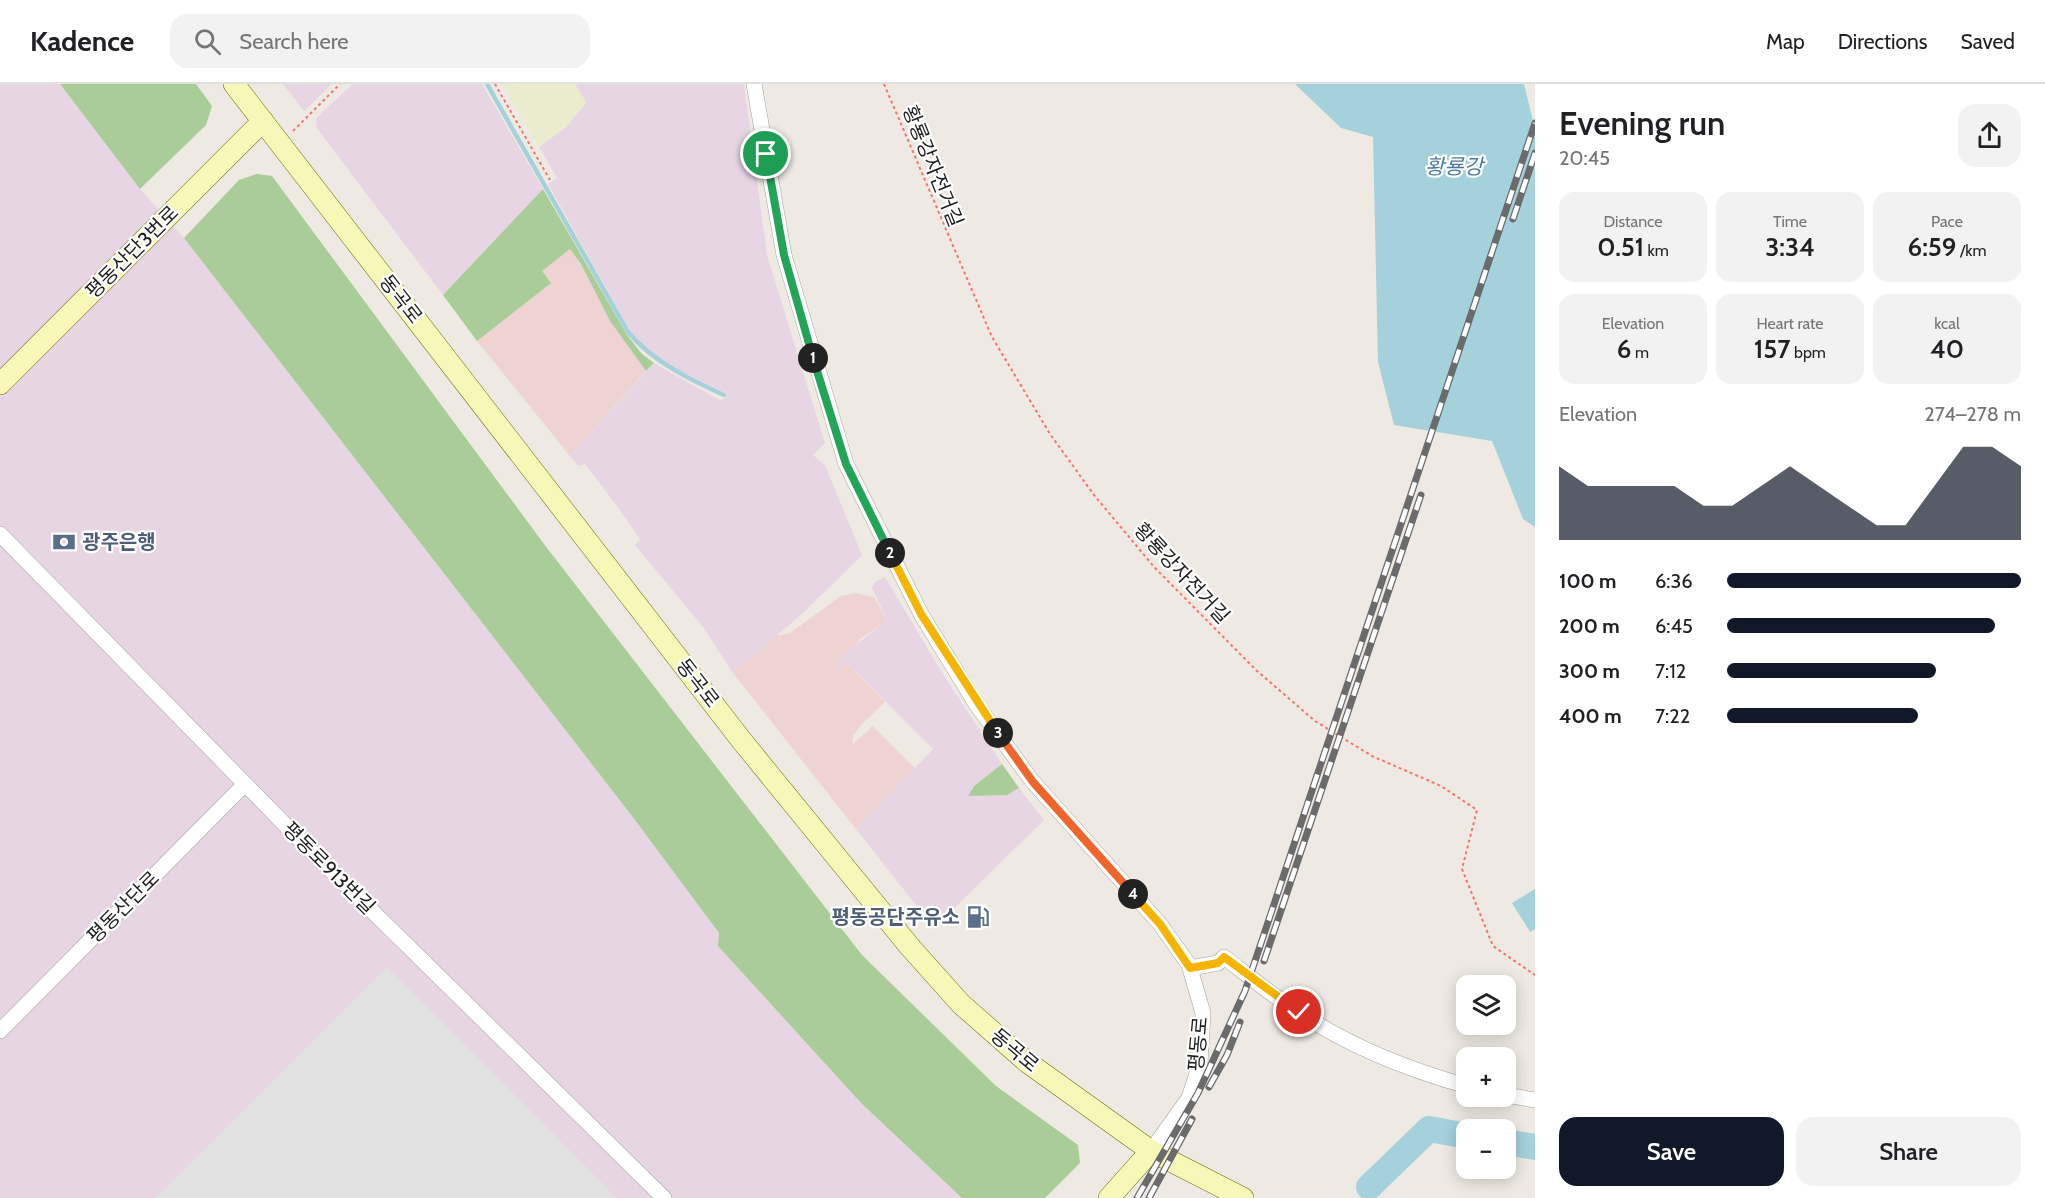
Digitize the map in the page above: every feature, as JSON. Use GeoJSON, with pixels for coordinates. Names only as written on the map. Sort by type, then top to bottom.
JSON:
{"type":"FeatureCollection","features":[{"type":"Feature","properties":{"kind":"main road","name":"동곡로"},"geometry":{"type":"LineString","coordinates":[[234,84],[742,741],[910,947],[961,1004],[1026,1062],[1151,1151],[1242,1198]]}},
{"type":"Feature","properties":{"kind":"main road","name":"평동산단3번로"},"geometry":{"type":"LineString","coordinates":[[0,384],[263,121]]}},
{"type":"Feature","properties":{"kind":"main road","name":"평동로"},"geometry":{"type":"LineString","coordinates":[[1109,1198],[1151,1151]]}},
{"type":"Feature","properties":{"kind":"street","name":"평동로"},"geometry":{"type":"LineString","coordinates":[[754,84],[784,255],[822,388],[852,475],[921,614],[976,704],[1033,782],[1160,924],[1190,968],[1203,1013],[1200,1064],[1189,1098],[1151,1151]]}},
{"type":"Feature","properties":{"kind":"street","name":"평동로913번길"},"geometry":{"type":"LineString","coordinates":[[0,534],[245,784],[664,1198]]}},
{"type":"Feature","properties":{"kind":"street","name":"평동산단로"},"geometry":{"type":"LineString","coordinates":[[0,1030],[245,784]]}},
{"type":"Feature","properties":{"kind":"street"},"geometry":{"type":"LineString","coordinates":[[1190,968],[1218,963],[1224,957],[1299,1012],[1352,1042],[1400,1064],[1456,1082]]}},
{"type":"Feature","properties":{"kind":"street"},"geometry":{"type":"LineString","coordinates":[[1516,1097],[1535,1100]]}},
{"type":"Feature","properties":{"kind":"path"},"geometry":{"type":"LineString","coordinates":[[280,143],[340,84]]}},
{"type":"Feature","properties":{"kind":"path"},"geometry":{"type":"LineString","coordinates":[[495,84],[550,180]]}},
{"type":"Feature","properties":{"kind":"path","name":"황룡강자전거길"},"geometry":{"type":"LineString","coordinates":[[885,84],[992,337],[1050,434],[1094,495],[1155,568],[1256,670],[1315,721],[1372,756],[1442,786],[1477,810],[1462,869],[1493,946],[1535,975]]}},
{"type":"Feature","properties":{"kind":"shaded area"},"geometry":{"type":"Polygon","coordinates":[[[0,84],[60,84],[140,189],[184,238],[632,816],[719,933],[718,946],[861,1103],[962,1198],[0,1198],[0,84]]]}},
{"type":"Feature","properties":{"kind":"shaded area"},"geometry":{"type":"Polygon","coordinates":[[[283,84],[332,84],[304,111],[283,84]]]}},
{"type":"Feature","properties":{"kind":"shaded area"},"geometry":{"type":"Polygon","coordinates":[[[353,84],[482,84],[543,189],[443,295],[316,127],[317,117],[353,84]]]}},
{"type":"Feature","properties":{"kind":"shaded area"},"geometry":{"type":"Polygon","coordinates":[[[575,84],[744,84],[767,255],[825,443],[813,455],[825,465],[862,555],[801,615],[733,673],[703,627],[635,545],[640,539],[617,506],[585,464],[578,466],[570,456],[654,363],[721,401],[728,394],[678,370],[642,347],[630,331],[548,184],[557,178],[539,147],[566,127],[586,103],[575,84]]]}},
{"type":"Feature","properties":{"kind":"shaded area"},"geometry":{"type":"Polygon","coordinates":[[[570,249],[581,264],[610,321],[646,371],[570,456],[477,341],[551,283],[541,271],[570,249]]]}},
{"type":"Feature","properties":{"kind":"shaded area"},"geometry":{"type":"Polygon","coordinates":[[[885,577],[941,671],[1002,764],[974,786],[968,796],[1007,795],[1019,788],[1044,820],[934,928],[856,829],[933,749],[847,663],[834,674],[843,655],[887,620],[872,588],[875,582],[885,577]]]}},
{"type":"Feature","properties":{"kind":"shaded area"},"geometry":{"type":"Polygon","coordinates":[[[854,593],[874,597],[887,620],[859,640],[836,672],[846,662],[885,702],[862,724],[853,736],[852,745],[873,726],[915,768],[856,829],[733,673],[775,636],[790,633],[841,596],[854,593]]]}},
{"type":"Feature","properties":{"kind":"shaded area"},"geometry":{"type":"Polygon","coordinates":[[[387,967],[617,1198],[155,1198],[387,967]]]}},
{"type":"Feature","properties":{"kind":"green space"},"geometry":{"type":"Polygon","coordinates":[[[60,84],[196,84],[212,106],[206,125],[140,189],[60,84]]]}},
{"type":"Feature","properties":{"kind":"green space"},"geometry":{"type":"Polygon","coordinates":[[[503,84],[575,84],[586,102],[566,127],[539,147],[503,84]]]}},
{"type":"Feature","properties":{"kind":"green space"},"geometry":{"type":"Polygon","coordinates":[[[257,174],[272,176],[547,548],[862,955],[996,1086],[1078,1145],[1080,1163],[1045,1198],[962,1198],[861,1103],[718,946],[719,933],[632,816],[184,238],[239,180],[257,174]]]}},
{"type":"Feature","properties":{"kind":"green space"},"geometry":{"type":"Polygon","coordinates":[[[543,189],[627,335],[642,354],[654,363],[646,371],[610,321],[581,264],[570,249],[542,271],[551,283],[477,341],[443,295],[543,189]]]}},
{"type":"Feature","properties":{"kind":"green space"},"geometry":{"type":"Polygon","coordinates":[[[1002,764],[1019,788],[1007,795],[968,796],[974,786],[1002,764]]]}},
{"type":"Feature","properties":{"kind":"water","name":"황룡강"},"geometry":{"type":"Polygon","coordinates":[[[1295,84],[1524,84],[1535,129],[1535,527],[1523,519],[1492,441],[1394,425],[1378,362],[1373,137],[1341,128],[1295,84]]]}},
{"type":"Feature","properties":{"kind":"water"},"geometry":{"type":"Polygon","coordinates":[[[1535,889],[1535,929],[1530,932],[1512,903],[1535,889]]]}},
{"type":"Feature","properties":{"kind":"waterway"},"geometry":{"type":"LineString","coordinates":[[487,84],[628,332],[648,352],[660,360],[685,376],[724,395]]}},
{"type":"Feature","properties":{"kind":"waterway"},"geometry":{"type":"LineString","coordinates":[[1369,1187],[1429,1129],[1456,1134]]}},
{"type":"Feature","properties":{"kind":"waterway"},"geometry":{"type":"LineString","coordinates":[[1516,1144],[1535,1147]]}},
{"type":"Feature","properties":{"kind":"railway"},"geometry":{"type":"LineString","coordinates":[[1137,1198],[1198,1093],[1245,991],[1535,123]]}},
{"type":"Feature","properties":{"kind":"railway"},"geometry":{"type":"LineString","coordinates":[[1513,219],[1535,153]]}},
{"type":"Feature","properties":{"kind":"railway"},"geometry":{"type":"LineString","coordinates":[[1264,961],[1421,495]]}},
{"type":"Feature","properties":{"kind":"railway"},"geometry":{"type":"LineString","coordinates":[[1209,1087],[1227,1055],[1240,1022]]}},
{"type":"Feature","properties":{"kind":"railway"},"geometry":{"type":"LineString","coordinates":[[1149,1198],[1192,1119]]}},
{"type":"Feature","properties":{"kind":"place","name":"광주은행"},"geometry":{"type":"Point","coordinates":[64,542]}},
{"type":"Feature","properties":{"kind":"place","name":"평동공단주유소"},"geometry":{"type":"Point","coordinates":[978,917]}},
{"type":"Feature","properties":{"kind":"route"},"geometry":{"type":"LineString","coordinates":[[766,154],[784,255],[846,464],[921,614],[976,704],[1033,782],[1160,924],[1190,968],[1218,963],[1224,957],[1299,1012]]}}]}
